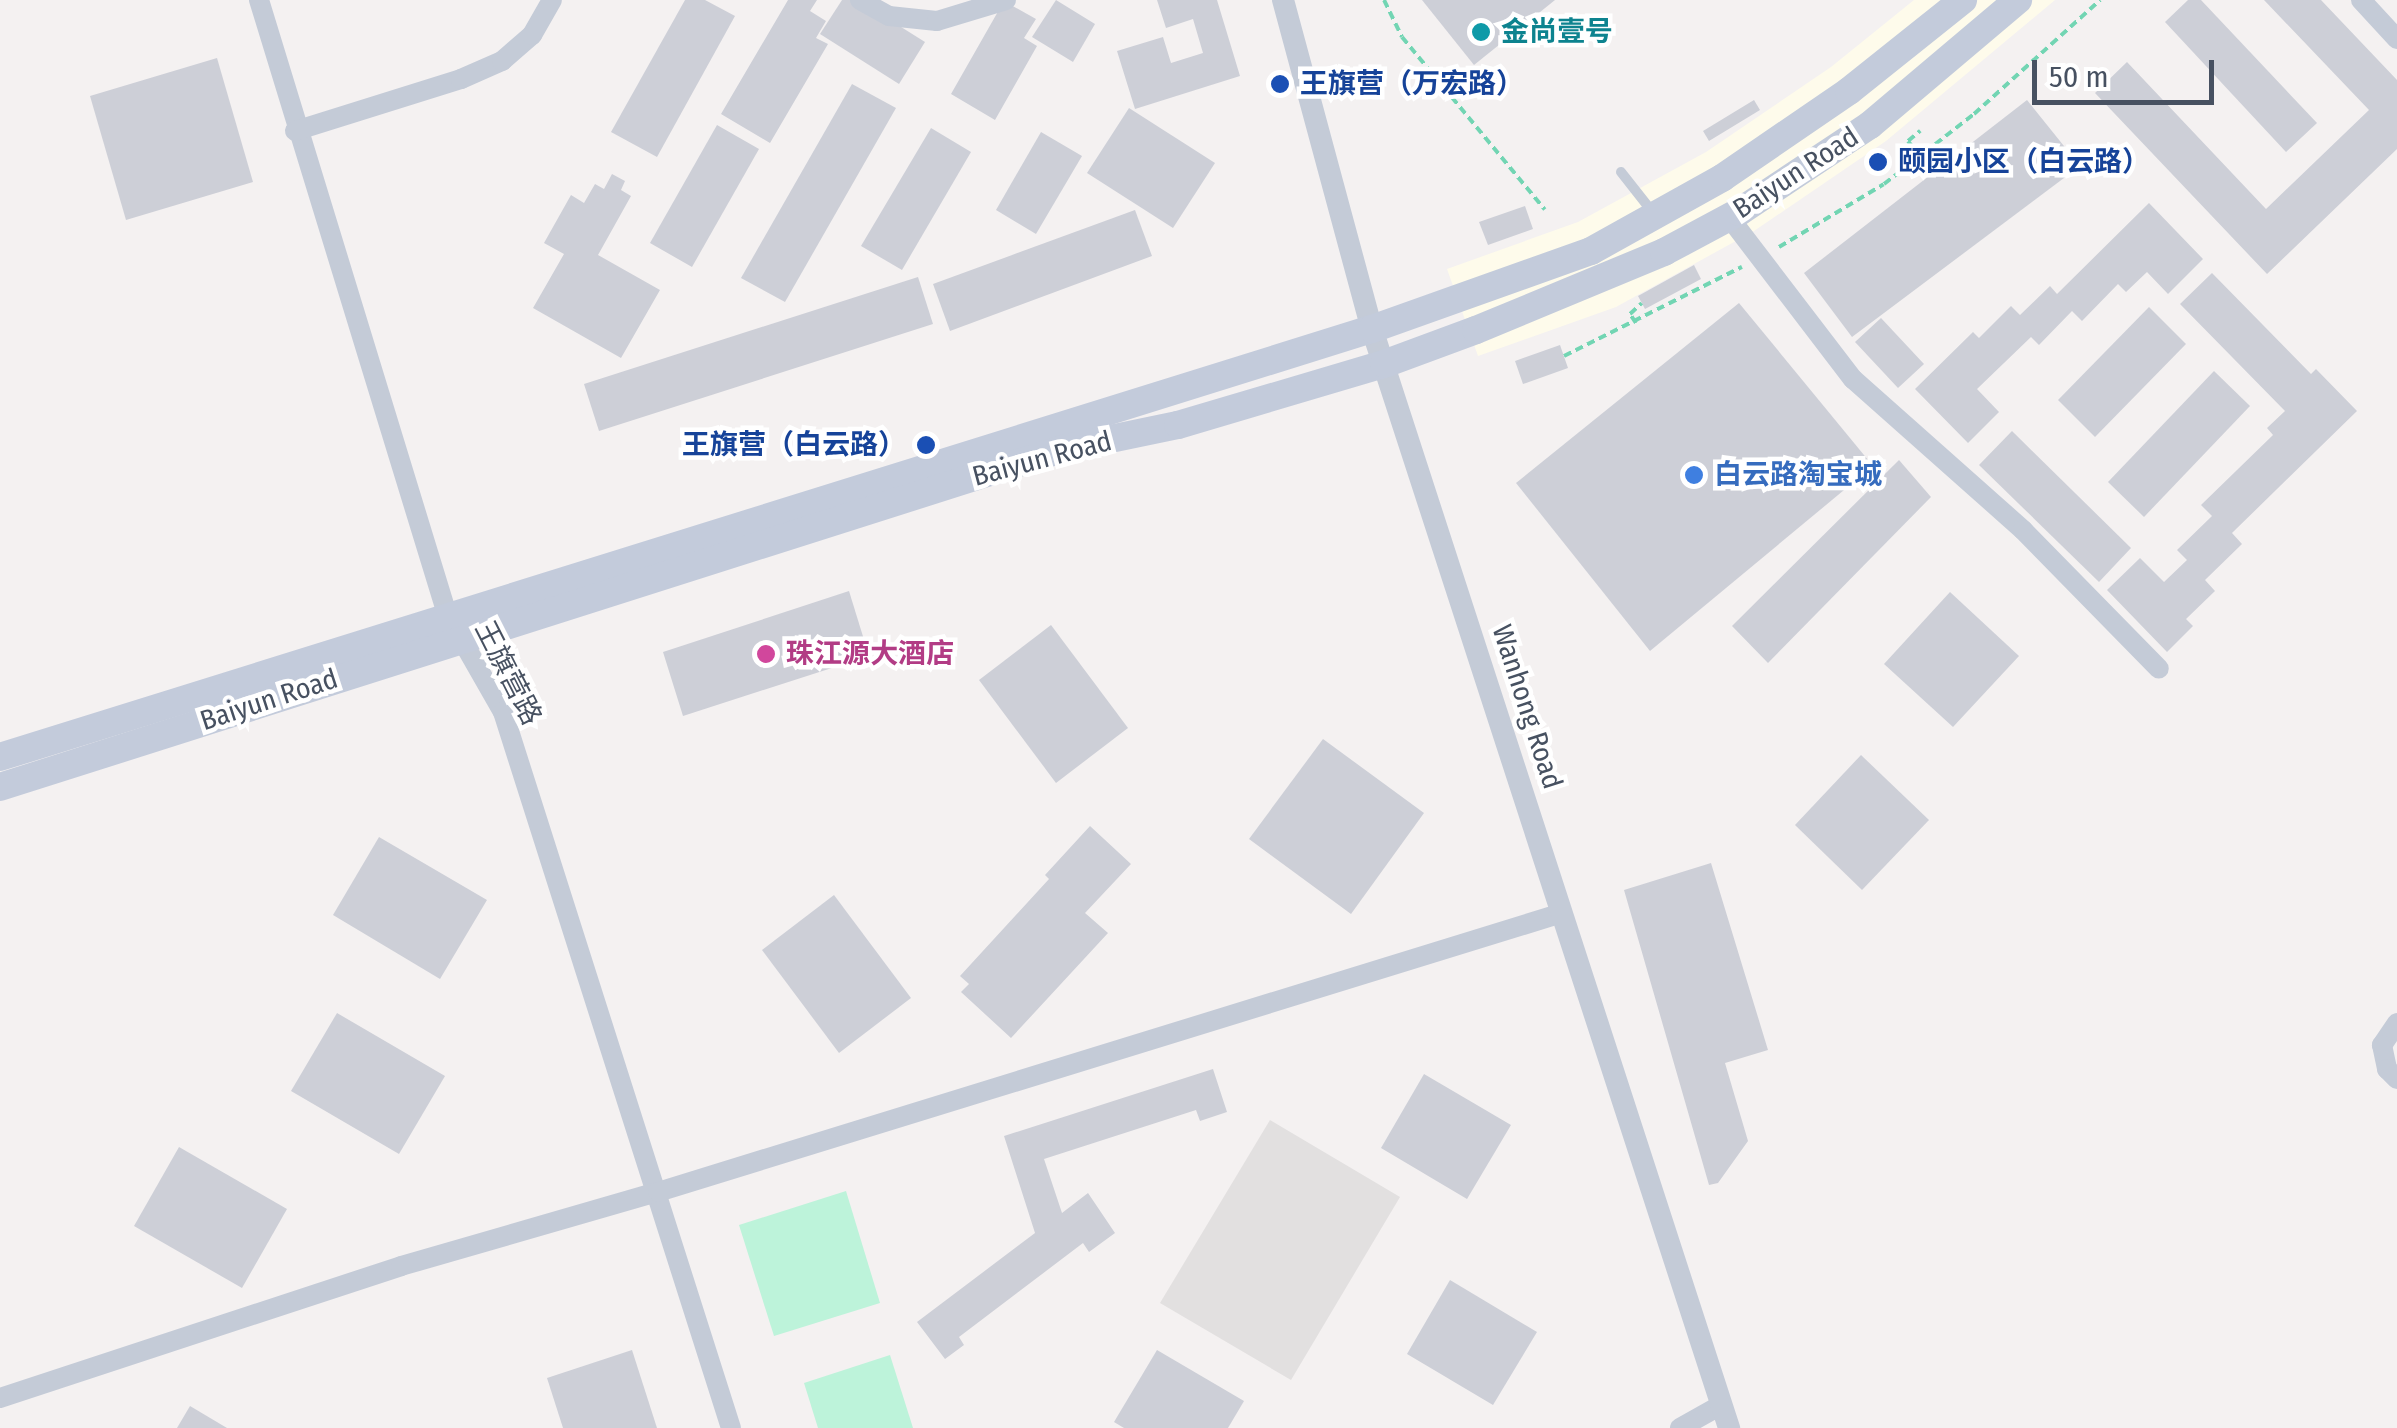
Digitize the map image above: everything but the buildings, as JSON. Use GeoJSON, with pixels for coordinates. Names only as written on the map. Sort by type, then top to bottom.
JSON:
{"type":"FeatureCollection","features":[{"type":"Feature","properties":{"kind":"main road","name":"Baiyun Road"},"geometry":{"type":"LineString","coordinates":[[0,787],[453,627],[1372,329],[1590,250],[1722,178],[1849,91],[1963,0]]}},
{"type":"Feature","properties":{"kind":"main road","name":"Baiyun Road"},"geometry":{"type":"LineString","coordinates":[[0,757],[1062,450],[1178,425],[1384,364],[1591,285],[1729,217],[1870,125],[2018,0]]}},
{"type":"Feature","properties":{"kind":"street","name":"王旗营路"},"geometry":{"type":"LineString","coordinates":[[259,0],[296,131],[453,627],[503,712],[731,1428]]}},
{"type":"Feature","properties":{"kind":"street"},"geometry":{"type":"LineString","coordinates":[[296,131],[462,79],[502,62],[532,35],[552,0]]}},
{"type":"Feature","properties":{"kind":"street"},"geometry":{"type":"LineString","coordinates":[[860,0],[889,16],[937,21],[1006,0]]}},
{"type":"Feature","properties":{"kind":"street","name":"Wanhong Road"},"geometry":{"type":"LineString","coordinates":[[1283,0],[1372,329],[1729,1428]]}},
{"type":"Feature","properties":{"kind":"street"},"geometry":{"type":"LineString","coordinates":[[2360,0],[2397,39]]}},
{"type":"Feature","properties":{"kind":"street"},"geometry":{"type":"LineString","coordinates":[[1729,217],[1853,379],[2023,530],[2160,670]]}},
{"type":"Feature","properties":{"kind":"street"},"geometry":{"type":"LineString","coordinates":[[0,1398],[401,1266],[658,1192],[1562,912]]}},
{"type":"Feature","properties":{"kind":"street"},"geometry":{"type":"LineString","coordinates":[[2397,1023],[2382,1046],[2387,1068],[2397,1079]]}},
{"type":"Feature","properties":{"kind":"street"},"geometry":{"type":"LineString","coordinates":[[1680,1428],[1722,1405]]}},
{"type":"Feature","properties":{"kind":"lane"},"geometry":{"type":"LineString","coordinates":[[1621,172],[1655,215]]}},
{"type":"Feature","properties":{"kind":"path"},"geometry":{"type":"LineString","coordinates":[[1384,0],[1402,37],[1545,210]]}},
{"type":"Feature","properties":{"kind":"path"},"geometry":{"type":"LineString","coordinates":[[1775,249],[1884,184],[1974,114],[2100,0]]}},
{"type":"Feature","properties":{"kind":"path"},"geometry":{"type":"LineString","coordinates":[[1920,130],[1908,140],[1920,156]]}},
{"type":"Feature","properties":{"kind":"path"},"geometry":{"type":"LineString","coordinates":[[1564,356],[1742,267]]}},
{"type":"Feature","properties":{"kind":"path"},"geometry":{"type":"LineString","coordinates":[[1636,322],[1630,314],[1642,303]]}},
{"type":"Feature","properties":{"kind":"shaded area"},"geometry":{"type":"Polygon","coordinates":[[[1914,0],[2055,0],[1886,141],[1754,231],[1616,307],[1478,356],[1447,269],[1578,222],[1706,152],[1831,67],[1914,0]]]}},
{"type":"Feature","properties":{"kind":"shaded area"},"geometry":{"type":"Polygon","coordinates":[[[1270,1120],[1400,1197],[1291,1380],[1160,1303],[1270,1120]]]}},
{"type":"Feature","properties":{"kind":"green space"},"geometry":{"type":"Polygon","coordinates":[[[846,1191],[880,1303],[774,1336],[739,1225],[846,1191]]]}},
{"type":"Feature","properties":{"kind":"green space"},"geometry":{"type":"Polygon","coordinates":[[[890,1355],[913,1428],[818,1428],[804,1383],[890,1355]]]}},
{"type":"Feature","properties":{"kind":"place","name":"金尚壹号"},"geometry":{"type":"Point","coordinates":[1481,32]}},
{"type":"Feature","properties":{"kind":"place","name":"王旗营（万宏路）"},"geometry":{"type":"Point","coordinates":[1280,84]}},
{"type":"Feature","properties":{"kind":"place","name":"颐园小区（白云路）"},"geometry":{"type":"Point","coordinates":[1878,162]}},
{"type":"Feature","properties":{"kind":"place","name":"王旗营（白云路）"},"geometry":{"type":"Point","coordinates":[926,445]}},
{"type":"Feature","properties":{"kind":"place","name":"白云路淘宝城"},"geometry":{"type":"Point","coordinates":[1694,475]}},
{"type":"Feature","properties":{"kind":"place","name":"珠江源大酒店"},"geometry":{"type":"Point","coordinates":[766,654]}}]}
